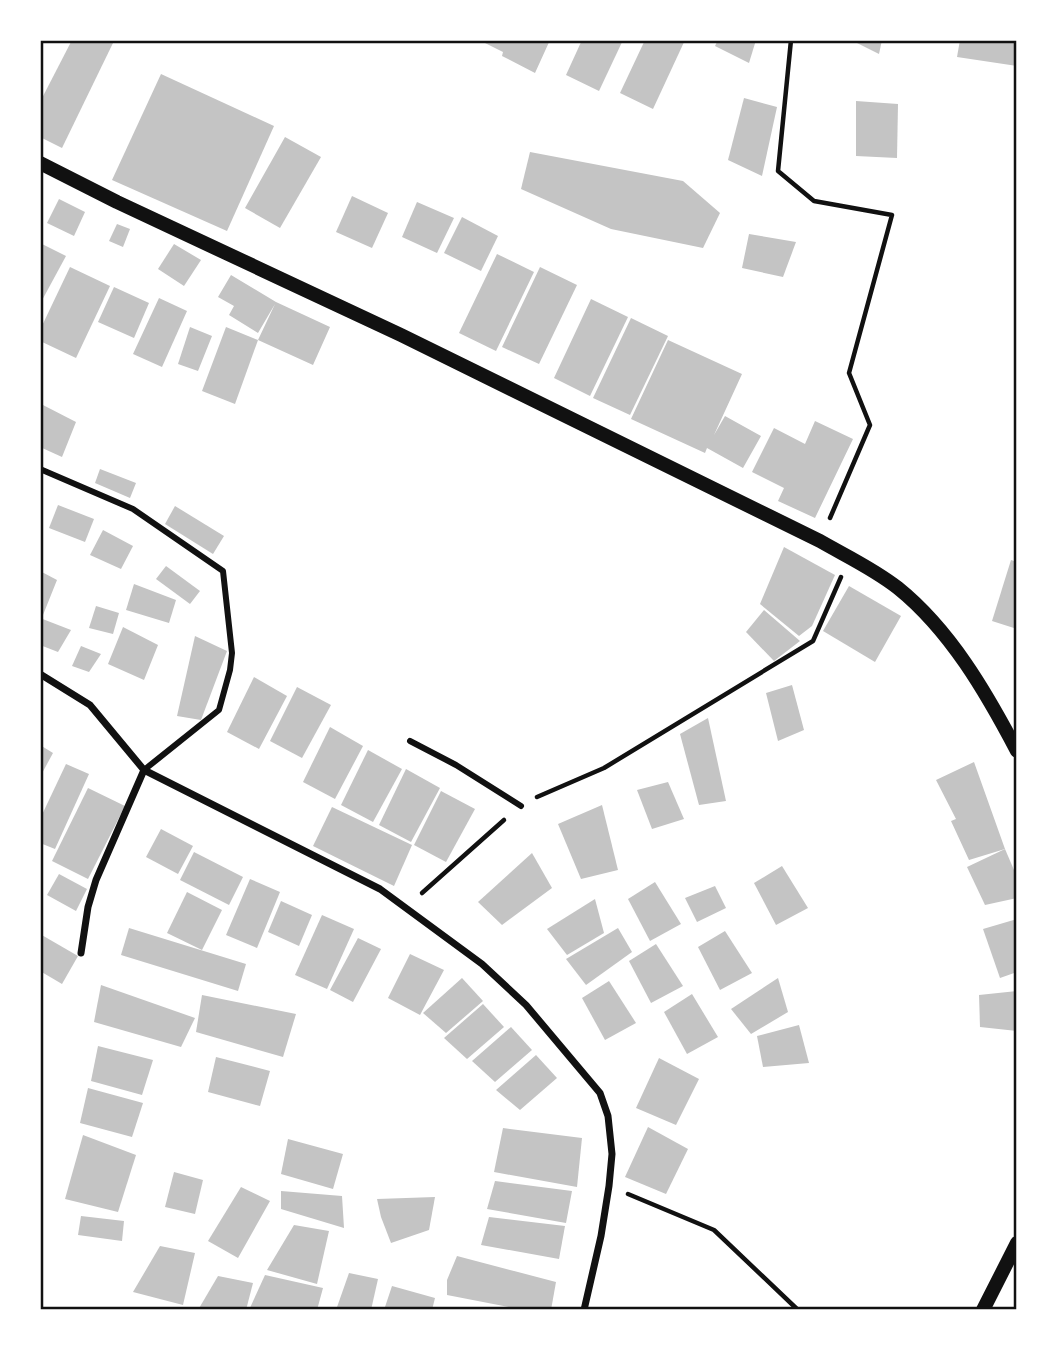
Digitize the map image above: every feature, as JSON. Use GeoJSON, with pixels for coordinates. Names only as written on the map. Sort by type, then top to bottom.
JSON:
{"type":"FeatureCollection","features":[{"type":"Feature","properties":{"kind":"main road"},"geometry":{"type":"LineString","coordinates":[[40,163],[129,208],[401,335],[820,541],[875,572],[899,589],[934,623],[974,676],[1017,751]]}},
{"type":"Feature","properties":{"kind":"main road"},"geometry":{"type":"LineString","coordinates":[[983,1310],[1017,1243]]}},
{"type":"Feature","properties":{"kind":"street"},"geometry":{"type":"LineString","coordinates":[[40,469],[133,509],[223,571],[232,653],[219,710],[144,770],[96,880],[88,908],[81,953]]}},
{"type":"Feature","properties":{"kind":"street"},"geometry":{"type":"LineString","coordinates":[[40,674],[90,705],[144,770],[345,870],[407,906],[482,964],[526,1004],[600,1093],[608,1116],[612,1154],[609,1186],[584,1310]]}},
{"type":"Feature","properties":{"kind":"street"},"geometry":{"type":"LineString","coordinates":[[410,741],[456,765],[521,806]]}},
{"type":"Feature","properties":{"kind":"path"},"geometry":{"type":"LineString","coordinates":[[791,40],[778,171],[814,201],[892,215],[849,373],[870,425],[820,541]]}},
{"type":"Feature","properties":{"kind":"path"},"geometry":{"type":"LineString","coordinates":[[407,906],[521,806],[604,768],[813,641],[850,557]]}},
{"type":"Feature","properties":{"kind":"path"},"geometry":{"type":"LineString","coordinates":[[609,1186],[714,1230],[798,1310]]}},
{"type":"Feature","properties":{"kind":"building"},"geometry":{"type":"Polygon","coordinates":[[[72,40],[107,40],[113,43],[62,148],[40,137],[40,102],[72,40]]]}},
{"type":"Feature","properties":{"kind":"building"},"geometry":{"type":"Polygon","coordinates":[[[479,40],[550,40],[535,73],[502,56],[503,52],[479,40]]]}},
{"type":"Feature","properties":{"kind":"building"},"geometry":{"type":"Polygon","coordinates":[[[582,40],[623,40],[599,91],[566,75],[582,40]]]}},
{"type":"Feature","properties":{"kind":"building"},"geometry":{"type":"Polygon","coordinates":[[[645,40],[685,40],[653,109],[620,93],[645,40]]]}},
{"type":"Feature","properties":{"kind":"building"},"geometry":{"type":"Polygon","coordinates":[[[718,40],[756,40],[749,63],[715,46],[718,40]]]}},
{"type":"Feature","properties":{"kind":"building"},"geometry":{"type":"Polygon","coordinates":[[[851,40],[882,40],[879,54],[851,40]]]}},
{"type":"Feature","properties":{"kind":"building"},"geometry":{"type":"Polygon","coordinates":[[[960,40],[1017,40],[1017,66],[957,57],[960,40]]]}},
{"type":"Feature","properties":{"kind":"building"},"geometry":{"type":"Polygon","coordinates":[[[161,74],[274,126],[227,231],[112,180],[161,74]]]}},
{"type":"Feature","properties":{"kind":"building"},"geometry":{"type":"Polygon","coordinates":[[[744,98],[777,107],[762,176],[728,160],[744,98]]]}},
{"type":"Feature","properties":{"kind":"building"},"geometry":{"type":"Polygon","coordinates":[[[856,101],[898,104],[897,158],[856,156],[856,101]]]}},
{"type":"Feature","properties":{"kind":"building"},"geometry":{"type":"Polygon","coordinates":[[[285,137],[321,157],[280,228],[245,208],[285,137]]]}},
{"type":"Feature","properties":{"kind":"building"},"geometry":{"type":"Polygon","coordinates":[[[530,152],[683,181],[720,213],[703,248],[611,229],[521,189],[530,152]]]}},
{"type":"Feature","properties":{"kind":"building"},"geometry":{"type":"Polygon","coordinates":[[[352,196],[388,213],[372,248],[336,232],[352,196]]]}},
{"type":"Feature","properties":{"kind":"building"},"geometry":{"type":"Polygon","coordinates":[[[59,199],[85,212],[74,236],[47,223],[59,199]]]}},
{"type":"Feature","properties":{"kind":"building"},"geometry":{"type":"Polygon","coordinates":[[[417,202],[454,218],[437,253],[402,237],[417,202]]]}},
{"type":"Feature","properties":{"kind":"building"},"geometry":{"type":"Polygon","coordinates":[[[462,217],[498,236],[481,271],[444,253],[462,217]]]}},
{"type":"Feature","properties":{"kind":"building"},"geometry":{"type":"Polygon","coordinates":[[[117,224],[130,229],[123,247],[109,241],[117,224]]]}},
{"type":"Feature","properties":{"kind":"building"},"geometry":{"type":"Polygon","coordinates":[[[749,234],[796,242],[783,277],[742,268],[749,234]]]}},
{"type":"Feature","properties":{"kind":"building"},"geometry":{"type":"Polygon","coordinates":[[[40,243],[66,256],[40,304],[40,243]]]}},
{"type":"Feature","properties":{"kind":"building"},"geometry":{"type":"Polygon","coordinates":[[[174,244],[201,260],[184,286],[158,269],[174,244]]]}},
{"type":"Feature","properties":{"kind":"building"},"geometry":{"type":"Polygon","coordinates":[[[497,254],[534,272],[496,351],[459,333],[497,254]]]}},
{"type":"Feature","properties":{"kind":"building"},"geometry":{"type":"Polygon","coordinates":[[[70,267],[110,286],[76,358],[40,341],[40,330],[70,267]]]}},
{"type":"Feature","properties":{"kind":"building"},"geometry":{"type":"Polygon","coordinates":[[[540,267],[577,285],[539,364],[502,347],[540,267]]]}},
{"type":"Feature","properties":{"kind":"building"},"geometry":{"type":"Polygon","coordinates":[[[231,275],[276,302],[330,327],[313,365],[258,340],[275,304],[258,333],[229,315],[234,306],[218,297],[231,275]]]}},
{"type":"Feature","properties":{"kind":"building"},"geometry":{"type":"Polygon","coordinates":[[[114,287],[149,303],[134,338],[98,322],[114,287]]]}},
{"type":"Feature","properties":{"kind":"building"},"geometry":{"type":"Polygon","coordinates":[[[159,298],[187,311],[162,367],[133,354],[159,298]]]}},
{"type":"Feature","properties":{"kind":"building"},"geometry":{"type":"Polygon","coordinates":[[[591,299],[628,317],[590,396],[554,378],[591,299]]]}},
{"type":"Feature","properties":{"kind":"building"},"geometry":{"type":"Polygon","coordinates":[[[631,318],[668,336],[630,415],[593,398],[631,318]]]}},
{"type":"Feature","properties":{"kind":"building"},"geometry":{"type":"Polygon","coordinates":[[[190,327],[212,336],[198,371],[178,364],[190,327]]]}},
{"type":"Feature","properties":{"kind":"building"},"geometry":{"type":"Polygon","coordinates":[[[226,327],[258,340],[235,404],[202,391],[226,327]]]}},
{"type":"Feature","properties":{"kind":"building"},"geometry":{"type":"Polygon","coordinates":[[[668,340],[742,374],[714,435],[725,416],[761,436],[743,468],[707,448],[705,453],[631,419],[668,340]]]}},
{"type":"Feature","properties":{"kind":"building"},"geometry":{"type":"Polygon","coordinates":[[[41,404],[76,422],[62,457],[40,447],[41,404]]]}},
{"type":"Feature","properties":{"kind":"building"},"geometry":{"type":"Polygon","coordinates":[[[815,421],[853,439],[815,518],[778,501],[784,488],[752,472],[774,428],[805,444],[815,421]]]}},
{"type":"Feature","properties":{"kind":"building"},"geometry":{"type":"Polygon","coordinates":[[[100,469],[136,483],[130,498],[95,483],[100,469]]]}},
{"type":"Feature","properties":{"kind":"building"},"geometry":{"type":"Polygon","coordinates":[[[58,505],[94,519],[85,542],[49,528],[58,505]]]}},
{"type":"Feature","properties":{"kind":"building"},"geometry":{"type":"Polygon","coordinates":[[[175,506],[224,536],[213,554],[165,524],[175,506]]]}},
{"type":"Feature","properties":{"kind":"building"},"geometry":{"type":"Polygon","coordinates":[[[103,530],[133,546],[121,569],[90,555],[103,530]]]}},
{"type":"Feature","properties":{"kind":"building"},"geometry":{"type":"Polygon","coordinates":[[[784,547],[835,575],[812,626],[799,636],[760,604],[784,547]]]}},
{"type":"Feature","properties":{"kind":"building"},"geometry":{"type":"Polygon","coordinates":[[[1011,560],[1017,562],[1017,629],[992,621],[1011,560]]]}},
{"type":"Feature","properties":{"kind":"building"},"geometry":{"type":"Polygon","coordinates":[[[166,566],[200,591],[190,604],[156,579],[166,566]]]}},
{"type":"Feature","properties":{"kind":"building"},"geometry":{"type":"Polygon","coordinates":[[[40,571],[57,580],[43,615],[40,613],[40,571]]]}},
{"type":"Feature","properties":{"kind":"building"},"geometry":{"type":"Polygon","coordinates":[[[134,584],[176,600],[169,623],[126,610],[134,584]]]}},
{"type":"Feature","properties":{"kind":"building"},"geometry":{"type":"Polygon","coordinates":[[[849,586],[901,616],[875,662],[823,631],[849,586]]]}},
{"type":"Feature","properties":{"kind":"building"},"geometry":{"type":"Polygon","coordinates":[[[96,606],[119,613],[113,634],[89,628],[96,606]]]}},
{"type":"Feature","properties":{"kind":"building"},"geometry":{"type":"Polygon","coordinates":[[[764,610],[800,641],[774,661],[746,632],[764,610]]]}},
{"type":"Feature","properties":{"kind":"building"},"geometry":{"type":"Polygon","coordinates":[[[40,618],[71,630],[58,652],[40,645],[40,618]]]}},
{"type":"Feature","properties":{"kind":"building"},"geometry":{"type":"Polygon","coordinates":[[[123,627],[158,645],[144,680],[108,664],[123,627]]]}},
{"type":"Feature","properties":{"kind":"building"},"geometry":{"type":"Polygon","coordinates":[[[195,636],[227,651],[201,720],[177,716],[195,636]]]}},
{"type":"Feature","properties":{"kind":"building"},"geometry":{"type":"Polygon","coordinates":[[[81,646],[101,654],[89,672],[72,666],[81,646]]]}},
{"type":"Feature","properties":{"kind":"building"},"geometry":{"type":"Polygon","coordinates":[[[254,677],[287,696],[259,749],[227,732],[254,677]]]}},
{"type":"Feature","properties":{"kind":"building"},"geometry":{"type":"Polygon","coordinates":[[[792,685],[804,730],[778,741],[766,693],[792,685]]]}},
{"type":"Feature","properties":{"kind":"building"},"geometry":{"type":"Polygon","coordinates":[[[297,687],[331,705],[302,758],[270,741],[297,687]]]}},
{"type":"Feature","properties":{"kind":"building"},"geometry":{"type":"Polygon","coordinates":[[[708,718],[726,801],[699,805],[680,734],[708,718]]]}},
{"type":"Feature","properties":{"kind":"building"},"geometry":{"type":"Polygon","coordinates":[[[330,727],[363,746],[335,799],[303,782],[330,727]]]}},
{"type":"Feature","properties":{"kind":"building"},"geometry":{"type":"Polygon","coordinates":[[[40,745],[53,753],[40,777],[40,745]]]}},
{"type":"Feature","properties":{"kind":"building"},"geometry":{"type":"Polygon","coordinates":[[[368,750],[402,769],[373,822],[341,805],[368,750]]]}},
{"type":"Feature","properties":{"kind":"building"},"geometry":{"type":"Polygon","coordinates":[[[974,762],[1005,849],[969,860],[951,821],[956,819],[936,780],[974,762]]]}},
{"type":"Feature","properties":{"kind":"building"},"geometry":{"type":"Polygon","coordinates":[[[66,764],[89,774],[55,849],[40,843],[40,819],[66,764]]]}},
{"type":"Feature","properties":{"kind":"building"},"geometry":{"type":"Polygon","coordinates":[[[406,769],[440,788],[411,842],[379,825],[406,769]]]}},
{"type":"Feature","properties":{"kind":"building"},"geometry":{"type":"Polygon","coordinates":[[[668,782],[684,819],[652,829],[637,790],[668,782]]]}},
{"type":"Feature","properties":{"kind":"building"},"geometry":{"type":"Polygon","coordinates":[[[88,788],[125,806],[88,879],[52,861],[88,788]]]}},
{"type":"Feature","properties":{"kind":"building"},"geometry":{"type":"Polygon","coordinates":[[[441,791],[475,809],[446,862],[414,845],[441,791]]]}},
{"type":"Feature","properties":{"kind":"building"},"geometry":{"type":"Polygon","coordinates":[[[602,805],[618,870],[581,879],[558,824],[602,805]]]}},
{"type":"Feature","properties":{"kind":"building"},"geometry":{"type":"Polygon","coordinates":[[[332,807],[412,845],[394,886],[313,846],[332,807]]]}},
{"type":"Feature","properties":{"kind":"building"},"geometry":{"type":"Polygon","coordinates":[[[161,829],[193,846],[178,874],[146,857],[161,829]]]}},
{"type":"Feature","properties":{"kind":"building"},"geometry":{"type":"Polygon","coordinates":[[[1005,849],[1017,877],[1017,898],[985,905],[967,867],[1005,849]]]}},
{"type":"Feature","properties":{"kind":"building"},"geometry":{"type":"Polygon","coordinates":[[[194,852],[243,877],[229,905],[180,880],[194,852]]]}},
{"type":"Feature","properties":{"kind":"building"},"geometry":{"type":"Polygon","coordinates":[[[532,853],[552,888],[502,925],[478,902],[532,853]]]}},
{"type":"Feature","properties":{"kind":"building"},"geometry":{"type":"Polygon","coordinates":[[[782,866],[808,908],[776,925],[754,883],[782,866]]]}},
{"type":"Feature","properties":{"kind":"building"},"geometry":{"type":"Polygon","coordinates":[[[59,874],[87,889],[76,911],[47,895],[59,874]]]}},
{"type":"Feature","properties":{"kind":"building"},"geometry":{"type":"Polygon","coordinates":[[[250,879],[280,892],[257,948],[226,935],[250,879]]]}},
{"type":"Feature","properties":{"kind":"building"},"geometry":{"type":"Polygon","coordinates":[[[655,882],[681,924],[650,941],[628,899],[655,882]]]}},
{"type":"Feature","properties":{"kind":"building"},"geometry":{"type":"Polygon","coordinates":[[[715,886],[726,908],[697,922],[685,898],[715,886]]]}},
{"type":"Feature","properties":{"kind":"building"},"geometry":{"type":"Polygon","coordinates":[[[187,892],[222,910],[202,950],[167,933],[187,892]]]}},
{"type":"Feature","properties":{"kind":"building"},"geometry":{"type":"Polygon","coordinates":[[[595,899],[604,933],[567,955],[547,929],[595,899]]]}},
{"type":"Feature","properties":{"kind":"building"},"geometry":{"type":"Polygon","coordinates":[[[281,901],[312,915],[299,946],[268,932],[281,901]]]}},
{"type":"Feature","properties":{"kind":"building"},"geometry":{"type":"Polygon","coordinates":[[[322,915],[354,929],[327,989],[295,975],[322,915]]]}},
{"type":"Feature","properties":{"kind":"building"},"geometry":{"type":"Polygon","coordinates":[[[1017,919],[1017,972],[1000,978],[983,929],[1017,919]]]}},
{"type":"Feature","properties":{"kind":"building"},"geometry":{"type":"Polygon","coordinates":[[[129,928],[246,964],[238,991],[121,955],[129,928]]]}},
{"type":"Feature","properties":{"kind":"building"},"geometry":{"type":"Polygon","coordinates":[[[618,928],[632,952],[586,985],[566,959],[618,928]]]}},
{"type":"Feature","properties":{"kind":"building"},"geometry":{"type":"Polygon","coordinates":[[[725,931],[752,973],[720,990],[698,947],[725,931]]]}},
{"type":"Feature","properties":{"kind":"building"},"geometry":{"type":"Polygon","coordinates":[[[40,934],[78,956],[62,984],[40,971],[40,934]]]}},
{"type":"Feature","properties":{"kind":"building"},"geometry":{"type":"Polygon","coordinates":[[[358,938],[381,949],[353,1002],[330,990],[358,938]]]}},
{"type":"Feature","properties":{"kind":"building"},"geometry":{"type":"Polygon","coordinates":[[[656,944],[683,986],[651,1003],[629,961],[656,944]]]}},
{"type":"Feature","properties":{"kind":"building"},"geometry":{"type":"Polygon","coordinates":[[[410,954],[444,970],[420,1015],[388,998],[410,954]]]}},
{"type":"Feature","properties":{"kind":"building"},"geometry":{"type":"Polygon","coordinates":[[[462,978],[483,1001],[446,1033],[423,1013],[462,978]]]}},
{"type":"Feature","properties":{"kind":"building"},"geometry":{"type":"Polygon","coordinates":[[[778,978],[788,1012],[751,1034],[731,1009],[778,978]]]}},
{"type":"Feature","properties":{"kind":"building"},"geometry":{"type":"Polygon","coordinates":[[[609,981],[636,1023],[605,1040],[582,998],[609,981]]]}},
{"type":"Feature","properties":{"kind":"building"},"geometry":{"type":"Polygon","coordinates":[[[101,985],[195,1018],[181,1047],[94,1022],[101,985]]]}},
{"type":"Feature","properties":{"kind":"building"},"geometry":{"type":"Polygon","coordinates":[[[1017,991],[1017,1031],[980,1027],[979,995],[1017,991]]]}},
{"type":"Feature","properties":{"kind":"building"},"geometry":{"type":"Polygon","coordinates":[[[692,994],[718,1037],[687,1054],[664,1012],[692,994]]]}},
{"type":"Feature","properties":{"kind":"building"},"geometry":{"type":"Polygon","coordinates":[[[202,995],[296,1014],[283,1057],[196,1032],[202,995]]]}},
{"type":"Feature","properties":{"kind":"building"},"geometry":{"type":"Polygon","coordinates":[[[483,1004],[504,1027],[467,1059],[444,1038],[483,1004]]]}},
{"type":"Feature","properties":{"kind":"building"},"geometry":{"type":"Polygon","coordinates":[[[799,1025],[809,1063],[763,1067],[757,1036],[799,1025]]]}},
{"type":"Feature","properties":{"kind":"building"},"geometry":{"type":"Polygon","coordinates":[[[511,1027],[532,1050],[495,1082],[472,1061],[511,1027]]]}},
{"type":"Feature","properties":{"kind":"building"},"geometry":{"type":"Polygon","coordinates":[[[98,1046],[153,1060],[142,1095],[91,1081],[98,1046]]]}},
{"type":"Feature","properties":{"kind":"building"},"geometry":{"type":"Polygon","coordinates":[[[536,1055],[557,1078],[520,1110],[496,1090],[536,1055]]]}},
{"type":"Feature","properties":{"kind":"building"},"geometry":{"type":"Polygon","coordinates":[[[216,1057],[270,1071],[260,1106],[208,1092],[216,1057]]]}},
{"type":"Feature","properties":{"kind":"building"},"geometry":{"type":"Polygon","coordinates":[[[659,1058],[699,1079],[676,1125],[636,1108],[659,1058]]]}},
{"type":"Feature","properties":{"kind":"building"},"geometry":{"type":"Polygon","coordinates":[[[88,1088],[143,1103],[132,1137],[80,1123],[88,1088]]]}},
{"type":"Feature","properties":{"kind":"building"},"geometry":{"type":"Polygon","coordinates":[[[648,1127],[688,1149],[666,1194],[625,1177],[648,1127]]]}},
{"type":"Feature","properties":{"kind":"building"},"geometry":{"type":"Polygon","coordinates":[[[503,1128],[582,1138],[577,1187],[494,1172],[503,1128]]]}},
{"type":"Feature","properties":{"kind":"building"},"geometry":{"type":"Polygon","coordinates":[[[83,1135],[136,1155],[118,1212],[65,1199],[83,1135]]]}},
{"type":"Feature","properties":{"kind":"building"},"geometry":{"type":"Polygon","coordinates":[[[288,1139],[343,1154],[333,1189],[281,1174],[288,1139]]]}},
{"type":"Feature","properties":{"kind":"building"},"geometry":{"type":"Polygon","coordinates":[[[174,1172],[203,1180],[195,1214],[165,1207],[174,1172]]]}},
{"type":"Feature","properties":{"kind":"building"},"geometry":{"type":"Polygon","coordinates":[[[495,1181],[572,1191],[566,1223],[487,1209],[495,1181]]]}},
{"type":"Feature","properties":{"kind":"building"},"geometry":{"type":"Polygon","coordinates":[[[241,1187],[270,1201],[238,1258],[208,1241],[241,1187]]]}},
{"type":"Feature","properties":{"kind":"building"},"geometry":{"type":"Polygon","coordinates":[[[281,1191],[342,1196],[344,1228],[281,1209],[281,1191]]]}},
{"type":"Feature","properties":{"kind":"building"},"geometry":{"type":"Polygon","coordinates":[[[435,1197],[429,1230],[391,1243],[377,1199],[435,1197]]]}},
{"type":"Feature","properties":{"kind":"building"},"geometry":{"type":"Polygon","coordinates":[[[81,1216],[124,1221],[122,1241],[78,1235],[81,1216]]]}},
{"type":"Feature","properties":{"kind":"building"},"geometry":{"type":"Polygon","coordinates":[[[489,1217],[565,1226],[559,1259],[481,1245],[489,1217]]]}},
{"type":"Feature","properties":{"kind":"building"},"geometry":{"type":"Polygon","coordinates":[[[294,1225],[329,1231],[317,1284],[267,1270],[294,1225]]]}},
{"type":"Feature","properties":{"kind":"building"},"geometry":{"type":"Polygon","coordinates":[[[160,1246],[195,1253],[183,1305],[133,1292],[160,1246]]]}},
{"type":"Feature","properties":{"kind":"building"},"geometry":{"type":"Polygon","coordinates":[[[457,1256],[556,1282],[551,1310],[524,1310],[447,1295],[447,1280],[457,1256]]]}},
{"type":"Feature","properties":{"kind":"building"},"geometry":{"type":"Polygon","coordinates":[[[349,1273],[378,1279],[371,1310],[336,1310],[349,1273]]]}},
{"type":"Feature","properties":{"kind":"building"},"geometry":{"type":"Polygon","coordinates":[[[265,1275],[323,1288],[317,1310],[249,1310],[265,1275]]]}},
{"type":"Feature","properties":{"kind":"building"},"geometry":{"type":"Polygon","coordinates":[[[218,1276],[253,1283],[246,1310],[198,1310],[218,1276]]]}},
{"type":"Feature","properties":{"kind":"building"},"geometry":{"type":"Polygon","coordinates":[[[392,1286],[435,1298],[432,1310],[384,1310],[392,1286]]]}}]}
